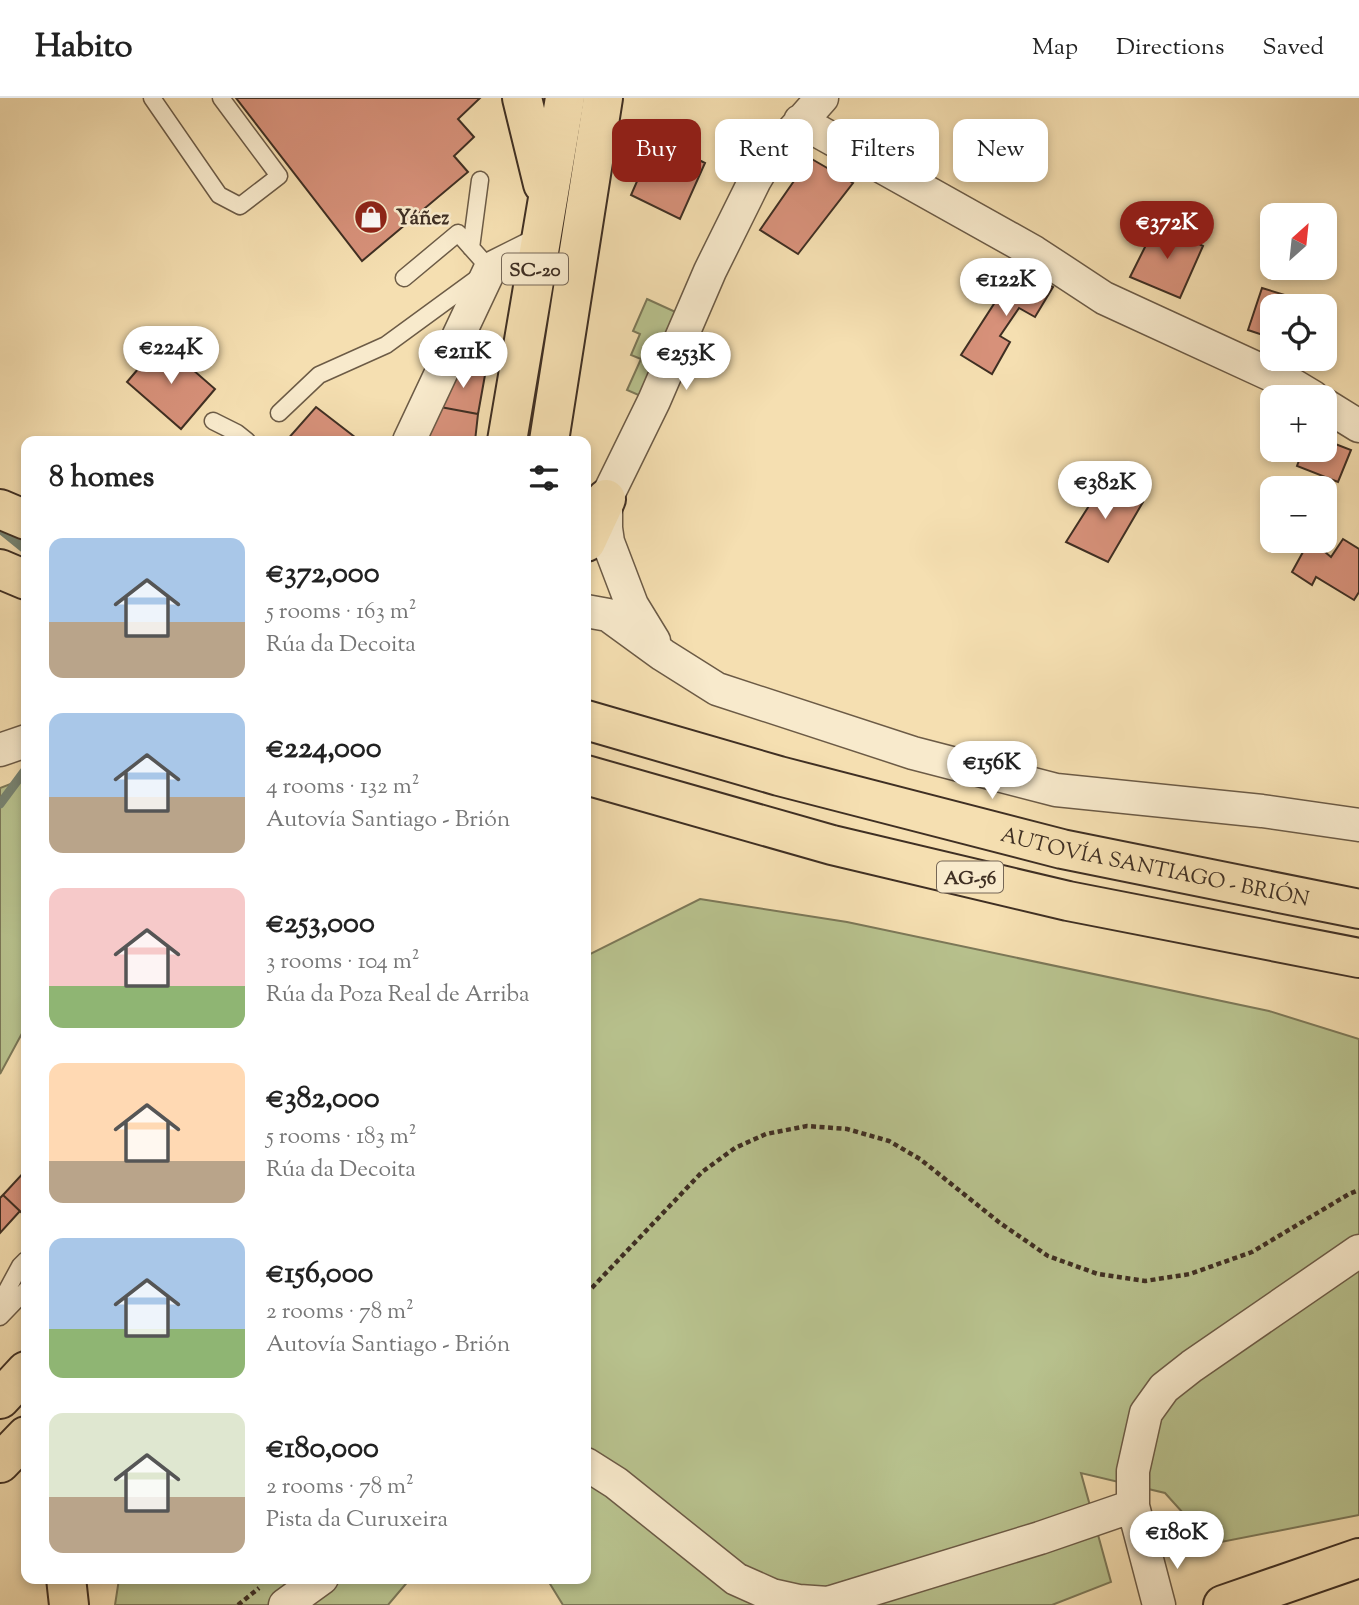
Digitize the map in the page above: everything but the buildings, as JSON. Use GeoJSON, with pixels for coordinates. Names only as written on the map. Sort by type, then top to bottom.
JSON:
{"type":"FeatureCollection","features":[{"type":"Feature","properties":{"kind":"highway"},"geometry":{"type":"LineString","coordinates":[[522,98],[547,203]]}},
{"type":"Feature","properties":{"kind":"highway","name":"SC-20"},"geometry":{"type":"LineString","coordinates":[[508,436],[565,98]]}},
{"type":"Feature","properties":{"kind":"highway","name":"SC-20"},"geometry":{"type":"LineString","coordinates":[[550,436],[603,98]]}},
{"type":"Feature","properties":{"kind":"highway"},"geometry":{"type":"LineString","coordinates":[[591,531],[606,499]]}},
{"type":"Feature","properties":{"kind":"highway"},"geometry":{"type":"LineString","coordinates":[[0,509],[21,518]]}},
{"type":"Feature","properties":{"kind":"highway"},"geometry":{"type":"LineString","coordinates":[[0,569],[21,578]]}},
{"type":"Feature","properties":{"kind":"highway","name":"AUTOVÍA SANTIAGO - BRIÓN"},"geometry":{"type":"LineString","coordinates":[[591,721],[779,776],[1062,849],[1359,909]]}},
{"type":"Feature","properties":{"kind":"highway","name":"AG-56"},"geometry":{"type":"LineString","coordinates":[[591,776],[832,845],[1042,895],[1359,958]]}},
{"type":"Feature","properties":{"kind":"highway"},"geometry":{"type":"LineString","coordinates":[[0,1399],[21,1376]]}},
{"type":"Feature","properties":{"kind":"highway"},"geometry":{"type":"LineString","coordinates":[[0,1463],[21,1441]]}},
{"type":"Feature","properties":{"kind":"highway"},"geometry":{"type":"LineString","coordinates":[[1223,1605],[1359,1558]]}},
{"type":"Feature","properties":{"kind":"highway"},"geometry":{"type":"LineString","coordinates":[[67,1584],[69,1605]]}},
{"type":"Feature","properties":{"kind":"street"},"geometry":{"type":"LineString","coordinates":[[802,119],[822,98]]}},
{"type":"Feature","properties":{"kind":"street"},"geometry":{"type":"LineString","coordinates":[[813,128],[1034,252],[1104,298],[1293,385]]}},
{"type":"Feature","properties":{"kind":"street"},"geometry":{"type":"LineString","coordinates":[[663,655],[632,604],[608,542],[606,499],[654,401],[715,260],[754,182]]}},
{"type":"Feature","properties":{"kind":"street"},"geometry":{"type":"LineString","coordinates":[[411,436],[481,259],[540,244]]}},
{"type":"Feature","properties":{"kind":"street"},"geometry":{"type":"LineString","coordinates":[[1337,412],[1359,426]]}},
{"type":"Feature","properties":{"kind":"street"},"geometry":{"type":"LineString","coordinates":[[591,612],[608,615],[663,655],[717,689],[914,754],[1056,790],[1262,811],[1359,825]]}},
{"type":"Feature","properties":{"kind":"street"},"geometry":{"type":"LineString","coordinates":[[0,750],[21,743]]}},
{"type":"Feature","properties":{"kind":"street"},"geometry":{"type":"LineString","coordinates":[[1159,1605],[1133,1506],[1133,1471],[1146,1413],[1164,1388],[1192,1366],[1359,1251]]}},
{"type":"Feature","properties":{"kind":"street"},"geometry":{"type":"LineString","coordinates":[[591,1467],[616,1483],[736,1579],[772,1595],[799,1601],[828,1603],[1040,1538],[1133,1506]]}},
{"type":"Feature","properties":{"kind":"street"},"geometry":{"type":"LineString","coordinates":[[277,1592],[302,1584]]}},
{"type":"Feature","properties":{"kind":"lane"},"geometry":{"type":"LineString","coordinates":[[152,98],[219,195],[240,206],[279,176],[221,98]]}},
{"type":"Feature","properties":{"kind":"lane"},"geometry":{"type":"LineString","coordinates":[[279,413],[318,375],[386,345],[481,259],[480,180]]}},
{"type":"Feature","properties":{"kind":"lane"},"geometry":{"type":"LineString","coordinates":[[404,278],[458,233],[481,259]]}},
{"type":"Feature","properties":{"kind":"lane"},"geometry":{"type":"LineString","coordinates":[[213,421],[241,436]]}},
{"type":"Feature","properties":{"kind":"lane"},"geometry":{"type":"LineString","coordinates":[[0,1303],[21,1265]]}},
{"type":"Feature","properties":{"kind":"lane"},"geometry":{"type":"LineString","coordinates":[[0,1317],[21,1295]]}},
{"type":"Feature","properties":{"kind":"path"},"geometry":{"type":"LineString","coordinates":[[591,1289],[702,1172],[736,1149],[766,1134],[807,1126],[847,1129],[889,1141],[920,1159],[1000,1223],[1048,1256],[1098,1274],[1145,1281],[1190,1273],[1252,1252],[1349,1194],[1359,1191]]}},
{"type":"Feature","properties":{"kind":"path"},"geometry":{"type":"LineString","coordinates":[[238,1605],[277,1592]]}},
{"type":"Feature","properties":{"kind":"green space"},"geometry":{"type":"Polygon","coordinates":[[[647,299],[680,314],[643,397],[627,390],[641,359],[631,355],[640,334],[633,331],[647,299]]]}},
{"type":"Feature","properties":{"kind":"green space"},"geometry":{"type":"Polygon","coordinates":[[[21,780],[21,1035],[0,1074],[0,788],[21,780]]]}},
{"type":"Feature","properties":{"kind":"green space"},"geometry":{"type":"Polygon","coordinates":[[[700,899],[847,922],[1269,1011],[1359,1039],[1359,1515],[1211,1544],[1165,1493],[1081,1473],[1111,1582],[1052,1605],[563,1605],[550,1584],[591,1584],[591,954],[700,899]]]}},
{"type":"Feature","properties":{"kind":"green space"},"geometry":{"type":"Polygon","coordinates":[[[118,1584],[406,1584],[388,1605],[115,1605],[118,1584]]]}},
{"type":"Feature","properties":{"kind":"waterway"},"geometry":{"type":"LineString","coordinates":[[0,529],[21,546]]}},
{"type":"Feature","properties":{"kind":"waterway"},"geometry":{"type":"LineString","coordinates":[[0,804],[21,776]]}},
{"type":"Feature","properties":{"kind":"place","name":"Yáñez"},"geometry":{"type":"Point","coordinates":[371,217]}}]}
